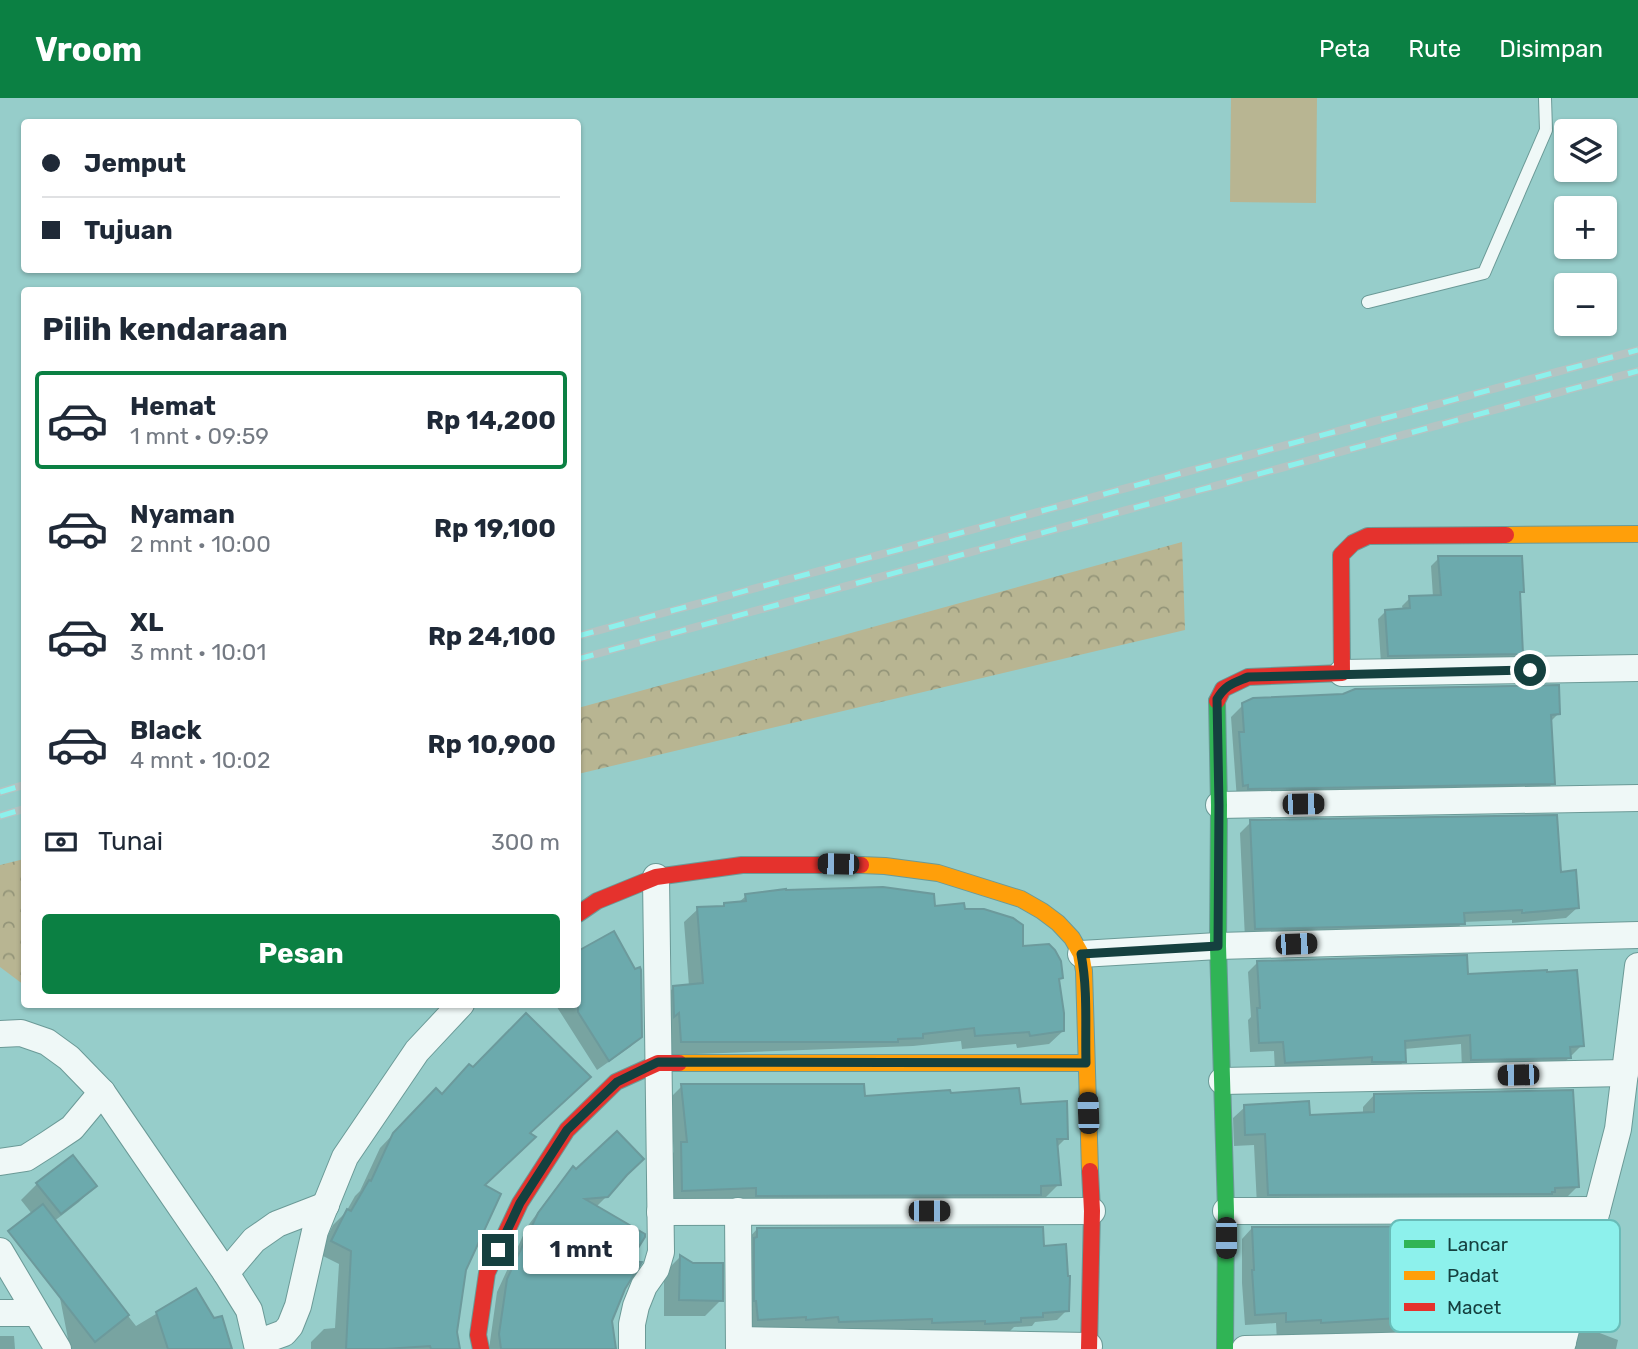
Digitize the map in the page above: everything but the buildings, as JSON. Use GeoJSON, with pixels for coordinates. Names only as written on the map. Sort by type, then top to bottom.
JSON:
{"type":"FeatureCollection","features":[{"type":"Feature","properties":{"kind":"street"},"geometry":{"type":"LineString","coordinates":[[1342,673],[1341,555],[1359,538],[1638,534]]}},
{"type":"Feature","properties":{"kind":"street"},"geometry":{"type":"LineString","coordinates":[[1225,1349],[1226,1211],[1218,946],[1217,699],[1223,689],[1248,677],[1638,668]]}},
{"type":"Feature","properties":{"kind":"street"},"geometry":{"type":"LineString","coordinates":[[1219,805],[1638,798]]}},
{"type":"Feature","properties":{"kind":"street"},"geometry":{"type":"LineString","coordinates":[[581,912],[597,901],[656,877],[742,865],[885,866],[938,873],[1021,899],[1058,923],[1072,938],[1081,954],[1085,992],[1092,1211],[1089,1348],[739,1344],[738,1211]]}},
{"type":"Feature","properties":{"kind":"street"},"geometry":{"type":"LineString","coordinates":[[632,1349],[632,1324],[636,1306],[656,1269],[661,1252],[656,877]]}},
{"type":"Feature","properties":{"kind":"street"},"geometry":{"type":"LineString","coordinates":[[1081,954],[1218,946],[1638,935]]}},
{"type":"Feature","properties":{"kind":"street"},"geometry":{"type":"LineString","coordinates":[[1594,1220],[1618,1129],[1638,966]]}},
{"type":"Feature","properties":{"kind":"street"},"geometry":{"type":"LineString","coordinates":[[287,1341],[298,1307],[315,1231],[345,1157],[417,1051],[457,1008]]}},
{"type":"Feature","properties":{"kind":"street"},"geometry":{"type":"LineString","coordinates":[[0,1034],[21,1033],[47,1042],[69,1058],[102,1092],[249,1310],[258,1346],[287,1341]]}},
{"type":"Feature","properties":{"kind":"street"},"geometry":{"type":"LineString","coordinates":[[481,1349],[478,1335],[487,1273],[520,1203],[567,1130],[617,1082],[658,1062],[1086,1063]]}},
{"type":"Feature","properties":{"kind":"street"},"geometry":{"type":"LineString","coordinates":[[1222,1081],[1625,1073]]}},
{"type":"Feature","properties":{"kind":"street"},"geometry":{"type":"LineString","coordinates":[[0,1162],[26,1158],[72,1128],[102,1092]]}},
{"type":"Feature","properties":{"kind":"street"},"geometry":{"type":"LineString","coordinates":[[226,1273],[254,1240],[278,1224],[326,1205]]}},
{"type":"Feature","properties":{"kind":"street"},"geometry":{"type":"LineString","coordinates":[[1226,1211],[1597,1210]]}},
{"type":"Feature","properties":{"kind":"street"},"geometry":{"type":"LineString","coordinates":[[660,1212],[1092,1211]]}},
{"type":"Feature","properties":{"kind":"street"},"geometry":{"type":"LineString","coordinates":[[0,1251],[58,1349]]}},
{"type":"Feature","properties":{"kind":"street"},"geometry":{"type":"LineString","coordinates":[[249,1310],[287,1341]]}},
{"type":"Feature","properties":{"kind":"street"},"geometry":{"type":"LineString","coordinates":[[0,1313],[35,1312]]}},
{"type":"Feature","properties":{"kind":"street"},"geometry":{"type":"LineString","coordinates":[[1245,1349],[1562,1346]]}},
{"type":"Feature","properties":{"kind":"lane"},"geometry":{"type":"LineString","coordinates":[[1368,302],[1484,273],[1546,130],[1545,98]]}},
{"type":"Feature","properties":{"kind":"green space"},"geometry":{"type":"Polygon","coordinates":[[[1231,98],[1317,98],[1316,203],[1230,202],[1231,98]]]}},
{"type":"Feature","properties":{"kind":"green space"},"geometry":{"type":"Polygon","coordinates":[[[1182,542],[1185,630],[581,773],[581,707],[1182,542]]]}},
{"type":"Feature","properties":{"kind":"green space"},"geometry":{"type":"Polygon","coordinates":[[[21,860],[21,983],[0,967],[0,865],[21,860]]]}},
{"type":"Feature","properties":{"kind":"railway"},"geometry":{"type":"LineString","coordinates":[[581,635],[1638,350]]}},
{"type":"Feature","properties":{"kind":"railway"},"geometry":{"type":"LineString","coordinates":[[581,658],[1638,371]]}},
{"type":"Feature","properties":{"kind":"railway"},"geometry":{"type":"LineString","coordinates":[[0,792],[21,786]]}},
{"type":"Feature","properties":{"kind":"railway"},"geometry":{"type":"LineString","coordinates":[[0,816],[21,810]]}},
{"type":"Feature","properties":{"kind":"traffic: fast"},"geometry":{"type":"LineString","coordinates":[[1217,701],[1218,946],[1226,1211],[1225,1349]]}},
{"type":"Feature","properties":{"kind":"traffic: slow"},"geometry":{"type":"LineString","coordinates":[[1506,535],[1638,534]]}},
{"type":"Feature","properties":{"kind":"traffic: slow"},"geometry":{"type":"LineString","coordinates":[[861,865],[938,873],[1021,899],[1058,923],[1072,938],[1081,954],[1084,971],[1090,1171]]}},
{"type":"Feature","properties":{"kind":"traffic: slow"},"geometry":{"type":"LineString","coordinates":[[679,1063],[1086,1063]]}},
{"type":"Feature","properties":{"kind":"traffic: jam"},"geometry":{"type":"LineString","coordinates":[[1217,701],[1223,689],[1248,677],[1342,673],[1341,555],[1353,543],[1368,536],[1506,535]]}},
{"type":"Feature","properties":{"kind":"traffic: jam"},"geometry":{"type":"LineString","coordinates":[[581,912],[597,901],[656,877],[742,865],[861,865]]}},
{"type":"Feature","properties":{"kind":"traffic: jam"},"geometry":{"type":"LineString","coordinates":[[481,1349],[478,1335],[487,1273],[520,1203],[567,1130],[616,1082],[658,1063],[679,1063]]}},
{"type":"Feature","properties":{"kind":"traffic: jam"},"geometry":{"type":"LineString","coordinates":[[1089,1349],[1092,1211],[1090,1171]]}},
{"type":"Feature","properties":{"kind":"route"},"geometry":{"type":"LineString","coordinates":[[498,1250],[520,1203],[567,1130],[617,1082],[658,1062],[1086,1063],[1085,992],[1081,954],[1218,946],[1217,699],[1223,689],[1230,685],[1248,677],[1530,670]]}}]}
